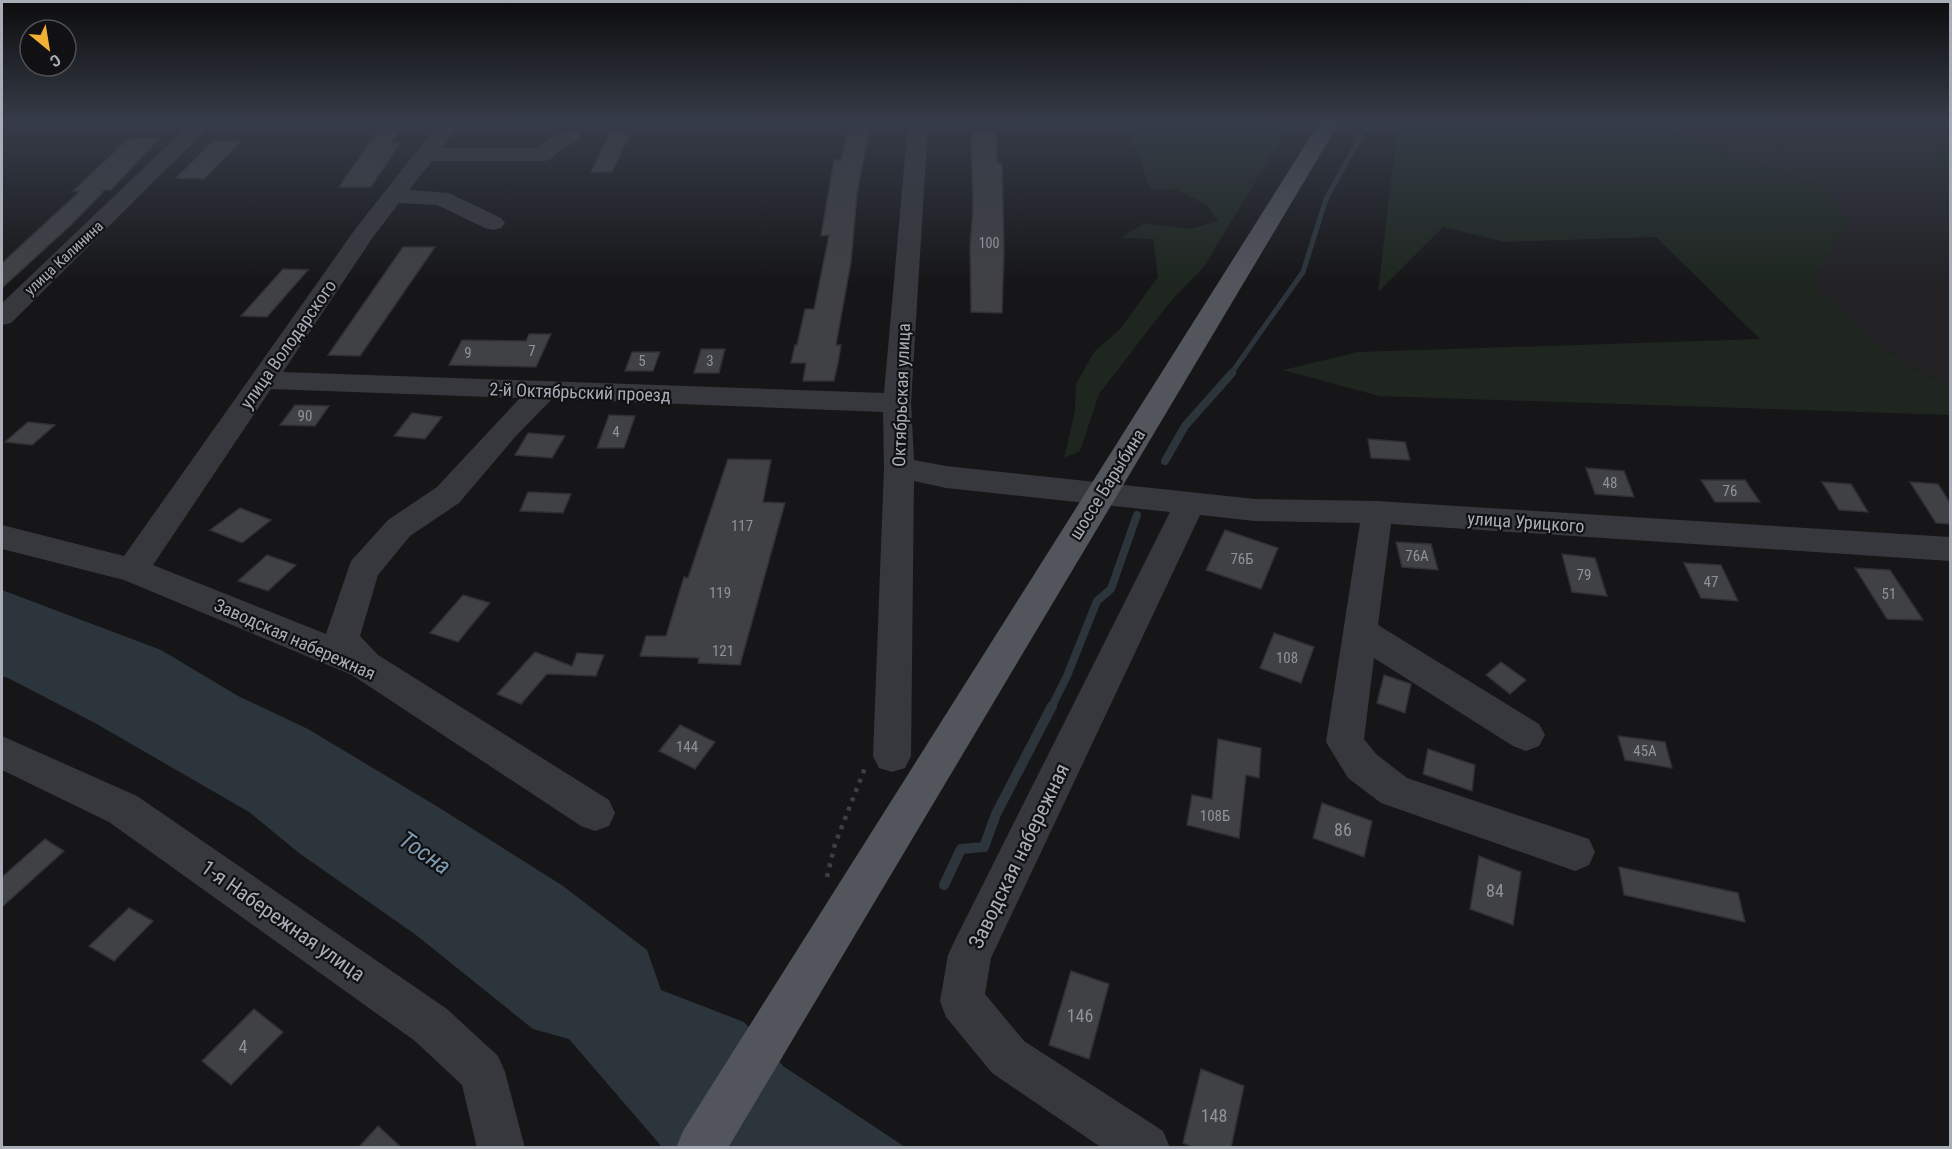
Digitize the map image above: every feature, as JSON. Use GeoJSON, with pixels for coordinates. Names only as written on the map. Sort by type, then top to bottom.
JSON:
{"type":"FeatureCollection","features":[{"type":"Feature","properties":{"kind":"main road","name":"шоссе Барыбина"},"geometry":{"type":"LineString","coordinates":[[700,1148],[1296,177]]}},
{"type":"Feature","properties":{"kind":"street","name":"улица Калинина"},"geometry":{"type":"LineString","coordinates":[[2,317],[147,177]]}},
{"type":"Feature","properties":{"kind":"street","name":"улица Володарского"},"geometry":{"type":"LineString","coordinates":[[132,570],[364,233],[408,177]]}},
{"type":"Feature","properties":{"kind":"street","name":"Октябрьская улица"},"geometry":{"type":"LineString","coordinates":[[879,758],[894,667],[899,468],[897,403],[914,177]]}},
{"type":"Feature","properties":{"kind":"street"},"geometry":{"type":"LineString","coordinates":[[393,196],[441,198],[493,223]]}},
{"type":"Feature","properties":{"kind":"street","name":"2-й Октябрьский проезд"},"geometry":{"type":"LineString","coordinates":[[263,380],[897,403]]}},
{"type":"Feature","properties":{"kind":"street"},"geometry":{"type":"LineString","coordinates":[[364,665],[342,639],[363,570],[399,528],[448,495],[505,430],[545,390]]}},
{"type":"Feature","properties":{"kind":"street","name":"улица Урицкого"},"geometry":{"type":"LineString","coordinates":[[899,468],[945,477],[1255,510],[1377,512],[1950,549]]}},
{"type":"Feature","properties":{"kind":"street","name":"Заводская набережная"},"geometry":{"type":"LineString","coordinates":[[1146,1148],[1008,1056],[962,1002],[970,956],[1191,502]]}},
{"type":"Feature","properties":{"kind":"street"},"geometry":{"type":"LineString","coordinates":[[1377,512],[1345,742],[1362,766],[1395,790],[1575,852]]}},
{"type":"Feature","properties":{"kind":"street","name":"Заводская набережная"},"geometry":{"type":"LineString","coordinates":[[2,537],[132,570],[364,665],[595,813]]}},
{"type":"Feature","properties":{"kind":"street"},"geometry":{"type":"LineString","coordinates":[[1360,632],[1526,735]]}},
{"type":"Feature","properties":{"kind":"street","name":"1-я Набережная улица"},"geometry":{"type":"LineString","coordinates":[[2,752],[123,809],[431,1025],[482,1071],[501,1148]]}},
{"type":"Feature","properties":{"kind":"path"},"geometry":{"type":"LineString","coordinates":[[825,886],[835,844],[865,771],[879,758]]}},
{"type":"Feature","properties":{"kind":"shaded area"},"geometry":{"type":"Polygon","coordinates":[[[1145,177],[1258,177],[1203,268],[1170,302],[1099,394],[1080,451],[1064,458],[1075,411],[1076,384],[1094,352],[1120,329],[1158,277],[1153,239],[1121,238],[1144,223],[1190,229],[1218,221],[1206,204],[1176,189],[1150,190],[1145,177]]]}},
{"type":"Feature","properties":{"kind":"shaded area"},"geometry":{"type":"Polygon","coordinates":[[[1392,177],[1791,177],[1827,190],[1848,224],[1810,284],[1886,352],[1950,390],[1950,415],[1379,396],[1283,370],[1358,352],[1760,339],[1656,237],[1505,242],[1443,227],[1378,292],[1392,177]]]}},
{"type":"Feature","properties":{"kind":"shaded area"},"geometry":{"type":"Polygon","coordinates":[[[1791,177],[1950,177],[1950,390],[1886,352],[1809,284],[1848,224],[1827,190],[1791,177]]]}},
{"type":"Feature","properties":{"kind":"water","name":"Тосна"},"geometry":{"type":"Polygon","coordinates":[[[2,590],[161,650],[238,696],[308,729],[438,807],[563,886],[647,950],[661,990],[744,1022],[783,1066],[905,1147],[662,1147],[569,1039],[533,1029],[416,935],[299,853],[249,812],[95,723],[2,677],[2,590]]]}},
{"type":"Feature","properties":{"kind":"building"},"geometry":{"type":"Polygon","coordinates":[[[88,177],[124,177],[111,190],[101,190],[103,192],[71,225],[2,288],[2,263],[80,191],[73,191],[88,177]]]}},
{"type":"Feature","properties":{"kind":"building"},"geometry":{"type":"Polygon","coordinates":[[[177,177],[206,177],[204,179],[176,178],[177,177]]]}},
{"type":"Feature","properties":{"kind":"building"},"geometry":{"type":"Polygon","coordinates":[[[346,177],[378,177],[371,187],[339,187],[346,177]]]}},
{"type":"Feature","properties":{"kind":"building"},"geometry":{"type":"Polygon","coordinates":[[[831,177],[860,177],[851,262],[836,345],[841,345],[834,381],[803,381],[806,363],[791,363],[805,309],[814,309],[829,235],[821,236],[831,177]]]}},
{"type":"Feature","properties":{"kind":"building"},"geometry":{"type":"Polygon","coordinates":[[[972,177],[1002,177],[1004,251],[1002,313],[971,312],[970,246],[973,209],[972,177]]]}},
{"type":"Feature","properties":{"kind":"building"},"geometry":{"type":"Polygon","coordinates":[[[403,247],[435,247],[360,356],[328,355],[403,247]]]}},
{"type":"Feature","properties":{"kind":"building"},"geometry":{"type":"Polygon","coordinates":[[[283,269],[308,270],[267,317],[241,316],[283,269]]]}},
{"type":"Feature","properties":{"kind":"building"},"geometry":{"type":"Polygon","coordinates":[[[529,334],[551,334],[536,367],[449,365],[462,340],[526,341],[529,334]]]}},
{"type":"Feature","properties":{"kind":"building"},"geometry":{"type":"Polygon","coordinates":[[[701,349],[725,349],[719,373],[694,373],[701,349]]]}},
{"type":"Feature","properties":{"kind":"building"},"geometry":{"type":"Polygon","coordinates":[[[632,352],[660,352],[653,371],[625,371],[632,352]]]}},
{"type":"Feature","properties":{"kind":"building"},"geometry":{"type":"Polygon","coordinates":[[[295,405],[329,406],[315,426],[280,425],[295,405]]]}},
{"type":"Feature","properties":{"kind":"building"},"geometry":{"type":"Polygon","coordinates":[[[412,413],[442,417],[425,439],[394,436],[412,413]]]}},
{"type":"Feature","properties":{"kind":"building"},"geometry":{"type":"Polygon","coordinates":[[[609,415],[635,416],[624,448],[597,448],[609,415]]]}},
{"type":"Feature","properties":{"kind":"building"},"geometry":{"type":"Polygon","coordinates":[[[28,422],[55,425],[32,445],[5,442],[28,422]]]}},
{"type":"Feature","properties":{"kind":"building"},"geometry":{"type":"Polygon","coordinates":[[[528,433],[565,436],[552,458],[515,455],[528,433]]]}},
{"type":"Feature","properties":{"kind":"building"},"geometry":{"type":"Polygon","coordinates":[[[1368,439],[1405,442],[1410,460],[1371,458],[1368,439]]]}},
{"type":"Feature","properties":{"kind":"building"},"geometry":{"type":"Polygon","coordinates":[[[728,459],[771,460],[763,502],[785,503],[740,665],[698,663],[699,658],[640,656],[646,636],[666,636],[684,577],[688,578],[728,459]]]}},
{"type":"Feature","properties":{"kind":"building"},"geometry":{"type":"Polygon","coordinates":[[[1586,468],[1624,471],[1634,497],[1595,494],[1586,468]]]}},
{"type":"Feature","properties":{"kind":"building"},"geometry":{"type":"Polygon","coordinates":[[[1701,480],[1745,480],[1760,502],[1715,502],[1701,480]]]}},
{"type":"Feature","properties":{"kind":"building"},"geometry":{"type":"Polygon","coordinates":[[[1822,482],[1851,484],[1868,512],[1839,510],[1822,482]]]}},
{"type":"Feature","properties":{"kind":"building"},"geometry":{"type":"Polygon","coordinates":[[[1910,482],[1938,484],[1950,503],[1950,524],[1936,523],[1910,482]]]}},
{"type":"Feature","properties":{"kind":"building"},"geometry":{"type":"Polygon","coordinates":[[[528,492],[571,494],[563,513],[520,511],[528,492]]]}},
{"type":"Feature","properties":{"kind":"building"},"geometry":{"type":"Polygon","coordinates":[[[240,508],[271,520],[242,543],[210,530],[240,508]]]}},
{"type":"Feature","properties":{"kind":"building"},"geometry":{"type":"Polygon","coordinates":[[[1225,530],[1278,548],[1261,589],[1206,570],[1225,530]]]}},
{"type":"Feature","properties":{"kind":"building"},"geometry":{"type":"Polygon","coordinates":[[[1396,542],[1431,544],[1438,570],[1402,567],[1396,542]]]}},
{"type":"Feature","properties":{"kind":"building"},"geometry":{"type":"Polygon","coordinates":[[[1562,554],[1595,558],[1607,596],[1572,592],[1562,554]]]}},
{"type":"Feature","properties":{"kind":"building"},"geometry":{"type":"Polygon","coordinates":[[[267,555],[296,565],[268,591],[238,581],[267,555]]]}},
{"type":"Feature","properties":{"kind":"building"},"geometry":{"type":"Polygon","coordinates":[[[1684,563],[1721,565],[1738,601],[1701,598],[1684,563]]]}},
{"type":"Feature","properties":{"kind":"building"},"geometry":{"type":"Polygon","coordinates":[[[1855,568],[1890,570],[1923,620],[1887,619],[1855,568]]]}},
{"type":"Feature","properties":{"kind":"building"},"geometry":{"type":"Polygon","coordinates":[[[463,595],[490,603],[458,642],[430,633],[463,595]]]}},
{"type":"Feature","properties":{"kind":"building"},"geometry":{"type":"Polygon","coordinates":[[[1274,633],[1314,647],[1301,683],[1260,668],[1274,633]]]}},
{"type":"Feature","properties":{"kind":"building"},"geometry":{"type":"Polygon","coordinates":[[[535,652],[572,666],[577,653],[604,655],[596,676],[547,674],[521,704],[497,694],[535,652]]]}},
{"type":"Feature","properties":{"kind":"building"},"geometry":{"type":"Polygon","coordinates":[[[1501,662],[1526,680],[1510,694],[1486,675],[1501,662]]]}},
{"type":"Feature","properties":{"kind":"building"},"geometry":{"type":"Polygon","coordinates":[[[1384,675],[1411,684],[1405,713],[1377,703],[1384,675]]]}},
{"type":"Feature","properties":{"kind":"building"},"geometry":{"type":"Polygon","coordinates":[[[680,725],[715,742],[695,769],[659,751],[680,725]]]}},
{"type":"Feature","properties":{"kind":"building"},"geometry":{"type":"Polygon","coordinates":[[[1618,736],[1665,742],[1672,768],[1625,760],[1618,736]]]}},
{"type":"Feature","properties":{"kind":"building"},"geometry":{"type":"Polygon","coordinates":[[[1218,739],[1261,748],[1259,778],[1246,775],[1239,838],[1187,825],[1192,795],[1212,799],[1218,739]]]}},
{"type":"Feature","properties":{"kind":"building"},"geometry":{"type":"Polygon","coordinates":[[[1428,749],[1475,765],[1472,791],[1423,774],[1428,749]]]}},
{"type":"Feature","properties":{"kind":"building"},"geometry":{"type":"Polygon","coordinates":[[[1322,803],[1372,821],[1364,857],[1313,838],[1322,803]]]}},
{"type":"Feature","properties":{"kind":"building"},"geometry":{"type":"Polygon","coordinates":[[[45,839],[64,851],[2,907],[2,877],[45,839]]]}},
{"type":"Feature","properties":{"kind":"building"},"geometry":{"type":"Polygon","coordinates":[[[1479,856],[1521,872],[1513,925],[1470,909],[1479,856]]]}},
{"type":"Feature","properties":{"kind":"building"},"geometry":{"type":"Polygon","coordinates":[[[1619,867],[1738,893],[1745,922],[1624,895],[1619,867]]]}},
{"type":"Feature","properties":{"kind":"building"},"geometry":{"type":"Polygon","coordinates":[[[129,908],[153,921],[114,961],[89,946],[129,908]]]}},
{"type":"Feature","properties":{"kind":"building"},"geometry":{"type":"Polygon","coordinates":[[[1071,971],[1109,984],[1089,1059],[1049,1045],[1071,971]]]}},
{"type":"Feature","properties":{"kind":"building"},"geometry":{"type":"Polygon","coordinates":[[[254,1009],[283,1032],[231,1085],[202,1061],[254,1009]]]}},
{"type":"Feature","properties":{"kind":"building"},"geometry":{"type":"Polygon","coordinates":[[[1201,1069],[1244,1086],[1231,1148],[1194,1148],[1183,1143],[1201,1069]]]}},
{"type":"Feature","properties":{"kind":"building"},"geometry":{"type":"Polygon","coordinates":[[[378,1126],[402,1148],[358,1148],[378,1126]]]}},
{"type":"Feature","properties":{"kind":"waterway"},"geometry":{"type":"LineString","coordinates":[[1230,375],[1303,272],[1326,199],[1338,177]]}},
{"type":"Feature","properties":{"kind":"waterway"},"geometry":{"type":"LineString","coordinates":[[1165,461],[1185,426],[1232,373]]}},
{"type":"Feature","properties":{"kind":"waterway"},"geometry":{"type":"LineString","coordinates":[[1052,706],[1067,676],[1097,601],[1111,589],[1137,515]]}},
{"type":"Feature","properties":{"kind":"waterway"},"geometry":{"type":"LineString","coordinates":[[944,885],[961,849],[984,847],[996,814],[1052,706]]}}]}
